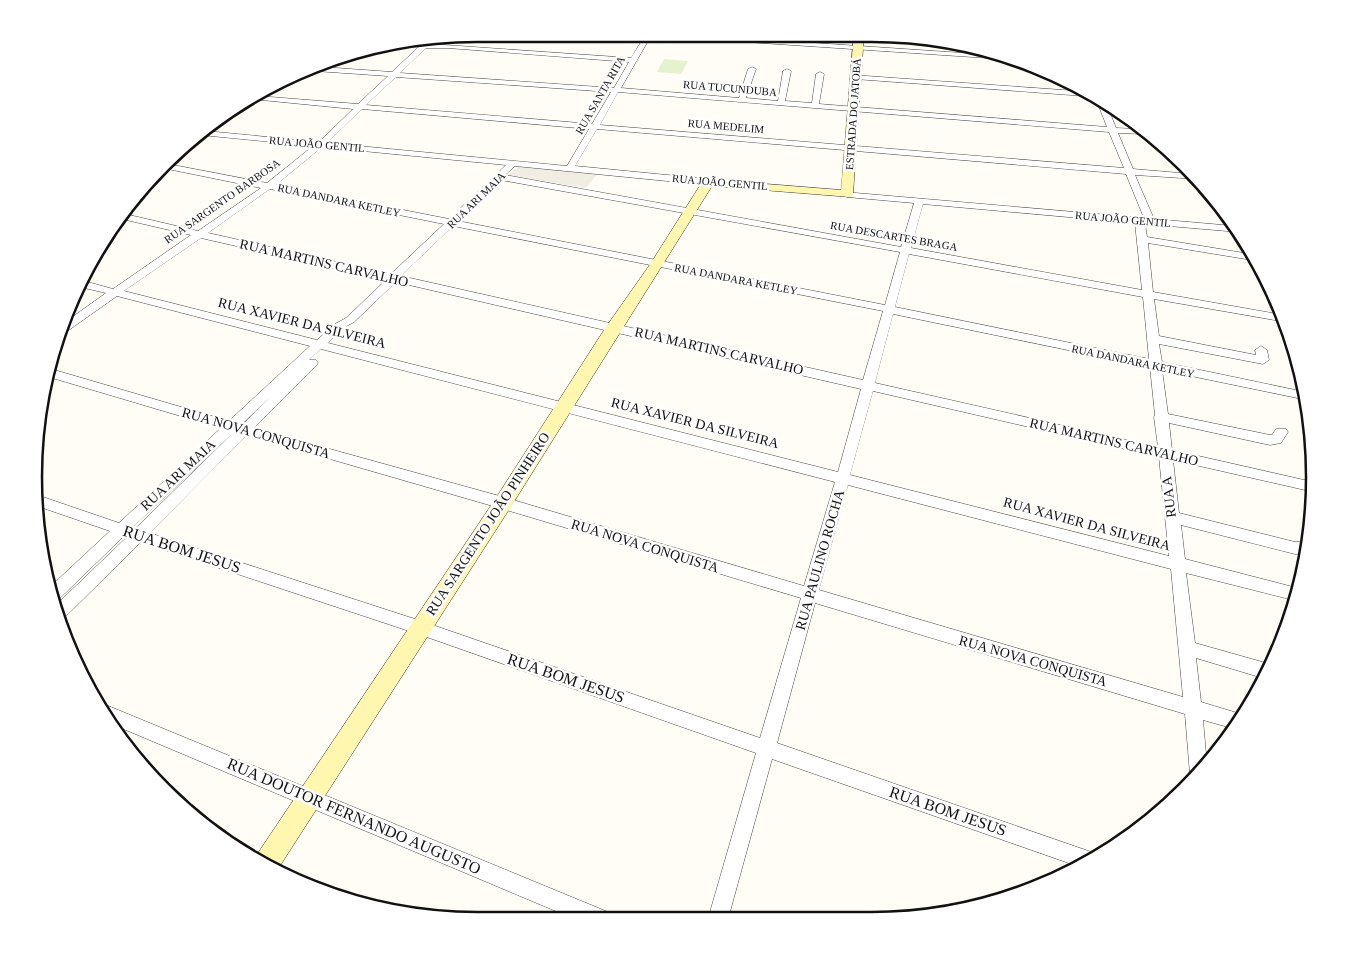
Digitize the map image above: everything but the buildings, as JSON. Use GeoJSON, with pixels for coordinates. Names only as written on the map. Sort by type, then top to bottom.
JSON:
{"type":"FeatureCollection","features":[{"type":"Feature","properties":{"kind":"street","name":"RUA SANTA RITA"},"geometry":{"type":"LineString","coordinates":[[570,168],[644,42]]}},
{"type":"Feature","properties":{"kind":"street"},"geometry":{"type":"LineString","coordinates":[[771,42],[983,57]]}},
{"type":"Feature","properties":{"kind":"street","name":"ESTRADA DO JATOBÁ"},"geometry":{"type":"LineString","coordinates":[[847,194],[858,42]]}},
{"type":"Feature","properties":{"kind":"street"},"geometry":{"type":"LineString","coordinates":[[436,44],[634,60]]}},
{"type":"Feature","properties":{"kind":"street","name":"RUA SARGENTO BARBOSA"},"geometry":{"type":"LineString","coordinates":[[72,322],[269,186],[321,144],[395,74],[421,46]]}},
{"type":"Feature","properties":{"kind":"street"},"geometry":{"type":"LineString","coordinates":[[742,100],[752,69]]}},
{"type":"Feature","properties":{"kind":"street","name":"RUA TUCUNDUBA"},"geometry":{"type":"LineString","coordinates":[[328,70],[616,90],[1135,132]]}},
{"type":"Feature","properties":{"kind":"street"},"geometry":{"type":"LineString","coordinates":[[781,104],[787,71]]}},
{"type":"Feature","properties":{"kind":"street"},"geometry":{"type":"LineString","coordinates":[[815,107],[820,74]]}},
{"type":"Feature","properties":{"kind":"street"},"geometry":{"type":"LineString","coordinates":[[855,77],[1076,93]]}},
{"type":"Feature","properties":{"kind":"street","name":"RUA MEDELIM"},"geometry":{"type":"LineString","coordinates":[[264,99],[1185,176]]}},
{"type":"Feature","properties":{"kind":"street","name":"RUA A"},"geometry":{"type":"LineString","coordinates":[[1105,111],[1131,171],[1145,221],[1141,239],[1187,648],[1197,766]]}},
{"type":"Feature","properties":{"kind":"street","name":"RUA JOÃO GENTIL"},"geometry":{"type":"LineString","coordinates":[[211,134],[708,182],[1228,228]]}},
{"type":"Feature","properties":{"kind":"street","name":"RUA ARI MAIA"},"geometry":{"type":"LineString","coordinates":[[57,590],[120,529],[237,428],[324,345],[346,328],[350,320],[514,162]]}},
{"type":"Feature","properties":{"kind":"street","name":"RUA DANDARA KETLEY"},"geometry":{"type":"LineString","coordinates":[[173,167],[888,309],[1298,394]]}},
{"type":"Feature","properties":{"kind":"street","name":"RUA DESCARTES BRAGA"},"geometry":{"type":"LineString","coordinates":[[499,177],[1275,317]]}},
{"type":"Feature","properties":{"kind":"street","name":"RUA SARGENTO JOÃO PINHEIRO"},"geometry":{"type":"LineString","coordinates":[[269,859],[504,503],[614,327],[658,263],[708,182]]}},
{"type":"Feature","properties":{"kind":"street","name":"RUA PAULINO ROCHA"},"geometry":{"type":"LineString","coordinates":[[720,912],[919,200]]}},
{"type":"Feature","properties":{"kind":"street","name":"RUA MARTINS CARVALHO"},"geometry":{"type":"LineString","coordinates":[[128,218],[1306,485]]}},
{"type":"Feature","properties":{"kind":"street"},"geometry":{"type":"LineString","coordinates":[[1141,239],[1246,256]]}},
{"type":"Feature","properties":{"kind":"street","name":"RUA XAVIER DA SILVEIRA"},"geometry":{"type":"LineString","coordinates":[[87,285],[1291,593]]}},
{"type":"Feature","properties":{"kind":"street"},"geometry":{"type":"LineString","coordinates":[[1153,338],[1263,360],[1261,350]]}},
{"type":"Feature","properties":{"kind":"street","name":"RUA NOVA CONQUISTA"},"geometry":{"type":"LineString","coordinates":[[55,374],[504,503],[1232,720]]}},
{"type":"Feature","properties":{"kind":"street"},"geometry":{"type":"LineString","coordinates":[[1160,417],[1270,440],[1276,440],[1281,432]]}},
{"type":"Feature","properties":{"kind":"street","name":"RUA ARI MAIA"},"geometry":{"type":"LineString","coordinates":[[63,608],[139,535],[237,428]]}},
{"type":"Feature","properties":{"kind":"street","name":"RUA BOM JESUS"},"geometry":{"type":"LineString","coordinates":[[43,501],[120,529],[421,628],[1082,858]]}},
{"type":"Feature","properties":{"kind":"street"},"geometry":{"type":"LineString","coordinates":[[1172,517],[1255,539],[1301,548]]}},
{"type":"Feature","properties":{"kind":"street"},"geometry":{"type":"LineString","coordinates":[[1187,648],[1262,670]]}},
{"type":"Feature","properties":{"kind":"street","name":"RUA DOUTOR FERNANDO AUGUSTO"},"geometry":{"type":"LineString","coordinates":[[115,718],[584,912]]}},
{"type":"Feature","properties":{"kind":"green space"},"geometry":{"type":"Polygon","coordinates":[[[664,59],[688,61],[681,74],[657,72],[664,59]]]}},
{"type":"Feature","properties":{"kind":"shaded area"},"geometry":{"type":"Polygon","coordinates":[[[520,166],[597,174],[586,188],[508,175],[520,166]]]}}]}
